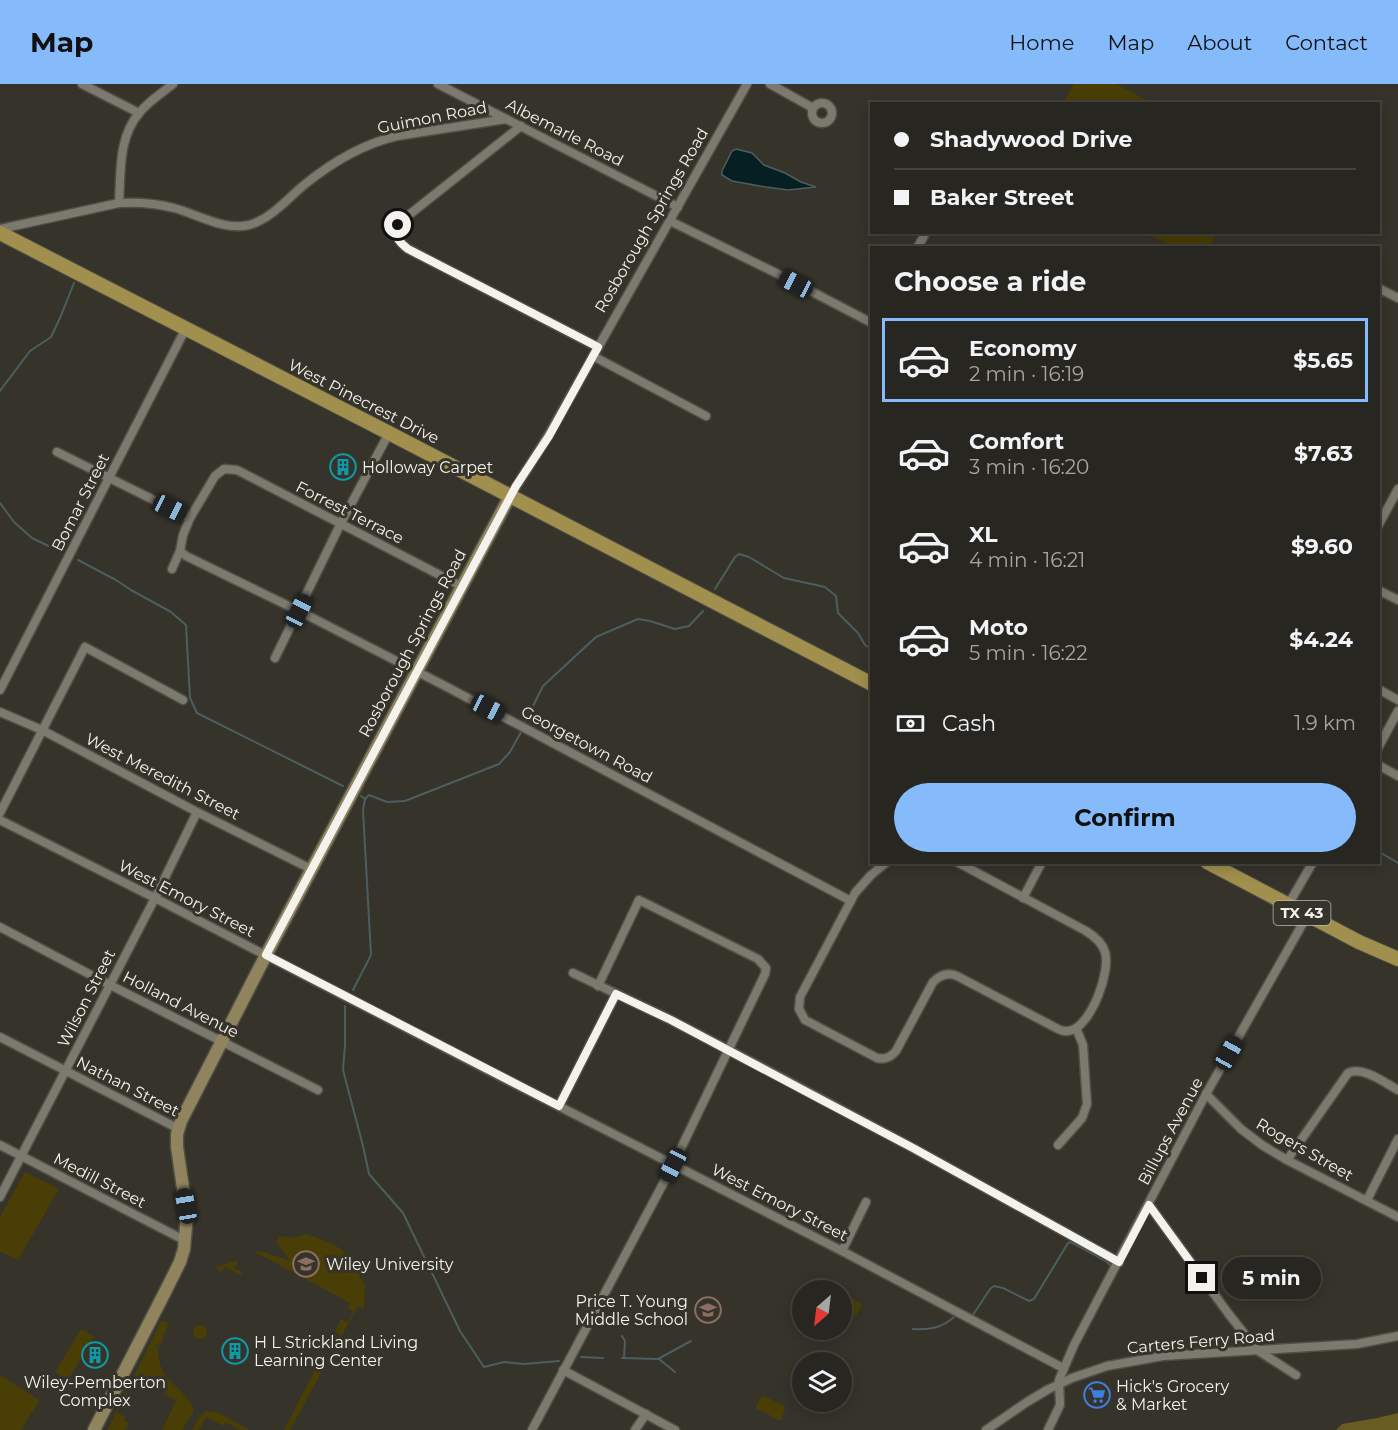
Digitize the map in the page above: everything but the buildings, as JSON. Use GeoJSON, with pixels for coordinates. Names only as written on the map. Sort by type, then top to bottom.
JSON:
{"type":"FeatureCollection","features":[{"type":"Feature","properties":{"kind":"main road","name":"West Pinecrest Drive"},"geometry":{"type":"LineString","coordinates":[[0,231],[870,683]]}},
{"type":"Feature","properties":{"kind":"main road","name":"TX 43"},"geometry":{"type":"LineString","coordinates":[[1211,864],[1307,916],[1398,959]]}},
{"type":"Feature","properties":{"kind":"street"},"geometry":{"type":"LineString","coordinates":[[82,84],[139,113]]}},
{"type":"Feature","properties":{"kind":"street"},"geometry":{"type":"LineString","coordinates":[[119,203],[122,151],[128,131],[139,113],[173,84]]}},
{"type":"Feature","properties":{"kind":"street","name":"Albemarle Road"},"geometry":{"type":"LineString","coordinates":[[438,84],[678,207]]}},
{"type":"Feature","properties":{"kind":"street","name":"Rosborough Springs Road"},"geometry":{"type":"LineString","coordinates":[[94,1430],[183,1255],[187,1215],[177,1147],[179,1128],[221,1041],[510,496],[549,436],[747,84]]}},
{"type":"Feature","properties":{"kind":"street"},"geometry":{"type":"LineString","coordinates":[[770,84],[813,108]]}},
{"type":"Feature","properties":{"kind":"street","name":"Guimon Road"},"geometry":{"type":"LineString","coordinates":[[0,231],[119,203],[132,202],[187,211],[227,225],[248,225],[273,212],[328,167],[367,146],[397,136],[506,118]]}},
{"type":"Feature","properties":{"kind":"street"},"geometry":{"type":"LineString","coordinates":[[521,126],[400,222],[396,235],[398,241],[408,249],[598,347]]}},
{"type":"Feature","properties":{"kind":"street"},"geometry":{"type":"LineString","coordinates":[[670,221],[870,322]]}},
{"type":"Feature","properties":{"kind":"street"},"geometry":{"type":"LineString","coordinates":[[918,246],[924,236]]}},
{"type":"Feature","properties":{"kind":"street"},"geometry":{"type":"LineString","coordinates":[[1380,289],[1398,298]]}},
{"type":"Feature","properties":{"kind":"street","name":"Bomar Street"},"geometry":{"type":"LineString","coordinates":[[0,690],[186,328]]}},
{"type":"Feature","properties":{"kind":"street"},"geometry":{"type":"LineString","coordinates":[[593,356],[706,416]]}},
{"type":"Feature","properties":{"kind":"street"},"geometry":{"type":"LineString","coordinates":[[275,658],[341,523],[389,433]]}},
{"type":"Feature","properties":{"kind":"street"},"geometry":{"type":"LineString","coordinates":[[57,452],[190,518],[172,569]]}},
{"type":"Feature","properties":{"kind":"street","name":"Forrest Terrace"},"geometry":{"type":"LineString","coordinates":[[190,518],[215,476],[224,469],[237,470],[461,586]]}},
{"type":"Feature","properties":{"kind":"street"},"geometry":{"type":"LineString","coordinates":[[1380,522],[1398,489]]}},
{"type":"Feature","properties":{"kind":"street","name":"Georgetown Road"},"geometry":{"type":"LineString","coordinates":[[180,551],[416,670],[851,901]]}},
{"type":"Feature","properties":{"kind":"street"},"geometry":{"type":"LineString","coordinates":[[1380,591],[1398,600]]}},
{"type":"Feature","properties":{"kind":"street"},"geometry":{"type":"LineString","coordinates":[[0,813],[85,647],[183,700]]}},
{"type":"Feature","properties":{"kind":"street"},"geometry":{"type":"LineString","coordinates":[[1380,690],[1398,700]]}},
{"type":"Feature","properties":{"kind":"street"},"geometry":{"type":"LineString","coordinates":[[1380,744],[1398,711]]}},
{"type":"Feature","properties":{"kind":"street","name":"West Meredith Street"},"geometry":{"type":"LineString","coordinates":[[0,712],[42,730],[311,869]]}},
{"type":"Feature","properties":{"kind":"street"},"geometry":{"type":"LineString","coordinates":[[1380,766],[1398,776]]}},
{"type":"Feature","properties":{"kind":"street","name":"Wilson Street"},"geometry":{"type":"LineString","coordinates":[[0,1197],[197,812]]}},
{"type":"Feature","properties":{"kind":"street","name":"West Emory Street"},"geometry":{"type":"LineString","coordinates":[[0,820],[842,1251],[1063,1368]]}},
{"type":"Feature","properties":{"kind":"street"},"geometry":{"type":"LineString","coordinates":[[885,864],[865,881],[851,901],[800,997],[800,1012],[805,1020],[877,1058],[888,1058],[897,1051],[933,982],[939,977],[950,974],[1058,1029],[1071,1031],[1076,1028],[1093,1006],[1105,973],[1105,952],[1098,940],[961,864]]}},
{"type":"Feature","properties":{"kind":"street"},"geometry":{"type":"LineString","coordinates":[[1023,898],[1041,864]]}},
{"type":"Feature","properties":{"kind":"street"},"geometry":{"type":"LineString","coordinates":[[1288,905],[1312,864]]}},
{"type":"Feature","properties":{"kind":"street"},"geometry":{"type":"LineString","coordinates":[[532,1430],[673,1165],[766,968],[758,959],[639,900],[598,986]]}},
{"type":"Feature","properties":{"kind":"street","name":"Billups Avenue"},"geometry":{"type":"LineString","coordinates":[[1048,1430],[1060,1405],[1059,1384],[1063,1368],[1206,1094],[1307,916]]}},
{"type":"Feature","properties":{"kind":"street","name":"Holland Avenue"},"geometry":{"type":"LineString","coordinates":[[0,927],[318,1090]]}},
{"type":"Feature","properties":{"kind":"street"},"geometry":{"type":"LineString","coordinates":[[573,973],[761,1067],[1119,1262]]}},
{"type":"Feature","properties":{"kind":"street"},"geometry":{"type":"LineString","coordinates":[[559,1106],[616,994]]}},
{"type":"Feature","properties":{"kind":"street"},"geometry":{"type":"LineString","coordinates":[[1058,1145],[1082,1118],[1087,1104],[1083,1045],[1076,1028]]}},
{"type":"Feature","properties":{"kind":"street","name":"Nathan Street"},"geometry":{"type":"LineString","coordinates":[[0,1036],[179,1128]]}},
{"type":"Feature","properties":{"kind":"street"},"geometry":{"type":"LineString","coordinates":[[1287,1160],[1345,1076],[1352,1071],[1362,1071],[1398,1090]]}},
{"type":"Feature","properties":{"kind":"street","name":"Rogers Street"},"geometry":{"type":"LineString","coordinates":[[1206,1094],[1241,1129],[1262,1145],[1398,1217]]}},
{"type":"Feature","properties":{"kind":"street"},"geometry":{"type":"LineString","coordinates":[[1367,1200],[1398,1139]]}},
{"type":"Feature","properties":{"kind":"street","name":"Medill Street"},"geometry":{"type":"LineString","coordinates":[[0,1145],[186,1241]]}},
{"type":"Feature","properties":{"kind":"street"},"geometry":{"type":"LineString","coordinates":[[842,1251],[866,1202]]}},
{"type":"Feature","properties":{"kind":"street"},"geometry":{"type":"LineString","coordinates":[[1149,1205],[1257,1350],[1296,1375]]}},
{"type":"Feature","properties":{"kind":"street","name":"Carters Ferry Road"},"geometry":{"type":"LineString","coordinates":[[986,1430],[1027,1402],[1059,1384],[1094,1370],[1129,1361],[1163,1356],[1357,1344],[1398,1336]]}},
{"type":"Feature","properties":{"kind":"street"},"geometry":{"type":"LineString","coordinates":[[563,1370],[675,1430]]}},
{"type":"Feature","properties":{"kind":"street"},"geometry":{"type":"LineString","coordinates":[[635,1430],[646,1414]]}},
{"type":"Feature","properties":{"kind":"shaded area"},"geometry":{"type":"Polygon","coordinates":[[[1074,84],[1116,84],[1150,102],[1064,102],[1074,84]]]}},
{"type":"Feature","properties":{"kind":"shaded area"},"geometry":{"type":"Polygon","coordinates":[[[1148,234],[1216,234],[1210,246],[1171,246],[1148,234]]]}},
{"type":"Feature","properties":{"kind":"shaded area"},"geometry":{"type":"Polygon","coordinates":[[[25,1172],[59,1189],[18,1260],[0,1251],[0,1217],[25,1172]]]}},
{"type":"Feature","properties":{"kind":"shaded area"},"geometry":{"type":"Polygon","coordinates":[[[306,1234],[333,1244],[350,1257],[365,1285],[364,1309],[358,1306],[290,1430],[284,1430],[321,1358],[327,1360],[338,1342],[340,1335],[335,1331],[341,1319],[348,1322],[353,1312],[348,1308],[350,1303],[253,1251],[264,1252],[290,1261],[276,1242],[280,1236],[293,1238],[306,1234]]]}},
{"type":"Feature","properties":{"kind":"shaded area"},"geometry":{"type":"Polygon","coordinates":[[[238,1262],[235,1268],[242,1272],[241,1275],[225,1267],[221,1272],[216,1268],[217,1267],[238,1262]]]}},
{"type":"Feature","properties":{"kind":"shaded area"},"geometry":{"type":"Polygon","coordinates":[[[852,1298],[862,1305],[856,1316],[852,1314],[852,1298]]]}},
{"type":"Feature","properties":{"kind":"shaded area"},"geometry":{"type":"Polygon","coordinates":[[[161,1321],[169,1322],[160,1349],[157,1344],[160,1364],[165,1376],[191,1403],[193,1413],[182,1430],[162,1430],[176,1401],[164,1394],[166,1388],[149,1380],[146,1385],[134,1379],[117,1412],[129,1423],[125,1430],[107,1430],[161,1321]]]}},
{"type":"Feature","properties":{"kind":"shaded area"},"geometry":{"type":"Polygon","coordinates":[[[200,1325],[205,1327],[207,1332],[205,1337],[200,1339],[195,1337],[193,1332],[195,1327],[200,1325]]]}},
{"type":"Feature","properties":{"kind":"shaded area"},"geometry":{"type":"Polygon","coordinates":[[[81,1329],[94,1337],[68,1380],[55,1372],[81,1329]]]}},
{"type":"Feature","properties":{"kind":"shaded area"},"geometry":{"type":"Polygon","coordinates":[[[0,1375],[40,1400],[21,1430],[0,1430],[0,1375]]]}},
{"type":"Feature","properties":{"kind":"shaded area"},"geometry":{"type":"Polygon","coordinates":[[[762,1395],[784,1406],[785,1410],[781,1420],[757,1410],[756,1407],[762,1395]]]}},
{"type":"Feature","properties":{"kind":"shaded area"},"geometry":{"type":"Polygon","coordinates":[[[206,1411],[217,1412],[250,1430],[240,1430],[225,1422],[223,1426],[206,1417],[199,1430],[192,1430],[200,1416],[206,1411]]]}},
{"type":"Feature","properties":{"kind":"shaded area"},"geometry":{"type":"Polygon","coordinates":[[[1398,1413],[1398,1430],[1336,1430],[1342,1424],[1398,1413]]]}},
{"type":"Feature","properties":{"kind":"water"},"geometry":{"type":"Polygon","coordinates":[[[736,149],[752,153],[764,165],[816,187],[788,190],[732,181],[722,175],[722,171],[732,151],[736,149]]]}},
{"type":"Feature","properties":{"kind":"waterway"},"geometry":{"type":"LineString","coordinates":[[0,391],[30,351],[51,337],[74,283]]}},
{"type":"Feature","properties":{"kind":"waterway"},"geometry":{"type":"LineString","coordinates":[[0,503],[14,522],[32,538],[61,552]]}},
{"type":"Feature","properties":{"kind":"waterway"},"geometry":{"type":"LineString","coordinates":[[715,589],[735,557],[739,554],[749,557],[784,578],[825,587],[836,596],[838,613],[870,648]]}},
{"type":"Feature","properties":{"kind":"waterway"},"geometry":{"type":"LineString","coordinates":[[78,560],[171,612],[186,625],[190,698],[197,713],[343,786]]}},
{"type":"Feature","properties":{"kind":"waterway"},"geometry":{"type":"LineString","coordinates":[[525,722],[543,686],[596,637],[638,619],[675,629],[689,626],[703,611]]}},
{"type":"Feature","properties":{"kind":"waterway"},"geometry":{"type":"LineString","coordinates":[[365,799],[369,795],[387,802],[405,801],[499,764],[510,752],[521,732]]}},
{"type":"Feature","properties":{"kind":"waterway"},"geometry":{"type":"LineString","coordinates":[[353,990],[371,955],[363,810],[365,799],[361,796]]}},
{"type":"Feature","properties":{"kind":"waterway"},"geometry":{"type":"LineString","coordinates":[[1380,849],[1381,853],[1398,863]]}},
{"type":"Feature","properties":{"kind":"waterway"},"geometry":{"type":"LineString","coordinates":[[345,1006],[343,1070],[369,1174],[403,1213],[460,1331],[484,1367],[504,1362],[524,1364],[559,1361]]}},
{"type":"Feature","properties":{"kind":"waterway"},"geometry":{"type":"LineString","coordinates":[[959,1309],[973,1315],[994,1286],[1029,1301],[1034,1299],[1068,1243],[1071,1242],[1110,1265]]}},
{"type":"Feature","properties":{"kind":"waterway"},"geometry":{"type":"LineString","coordinates":[[913,1329],[935,1328],[954,1317]]}},
{"type":"Feature","properties":{"kind":"waterway"},"geometry":{"type":"LineString","coordinates":[[622,1336],[625,1341],[624,1358]]}},
{"type":"Feature","properties":{"kind":"waterway"},"geometry":{"type":"LineString","coordinates":[[622,1358],[658,1359],[691,1341]]}},
{"type":"Feature","properties":{"kind":"waterway"},"geometry":{"type":"LineString","coordinates":[[581,1357],[603,1358]]}},
{"type":"Feature","properties":{"kind":"waterway"},"geometry":{"type":"LineString","coordinates":[[659,1359],[675,1372]]}},
{"type":"Feature","properties":{"kind":"place","name":"Holloway Carpet"},"geometry":{"type":"Point","coordinates":[343,467]}},
{"type":"Feature","properties":{"kind":"place","name":"Wiley University"},"geometry":{"type":"Point","coordinates":[306,1264]}},
{"type":"Feature","properties":{"kind":"place","name":"Price T. Young Middle School"},"geometry":{"type":"Point","coordinates":[708,1310]}},
{"type":"Feature","properties":{"kind":"place","name":"H L Strickland Living Learning Center"},"geometry":{"type":"Point","coordinates":[235,1351]}},
{"type":"Feature","properties":{"kind":"place","name":"Wiley-Pemberton Complex"},"geometry":{"type":"Point","coordinates":[95,1355]}},
{"type":"Feature","properties":{"kind":"place","name":"Hick's Grocery & Market"},"geometry":{"type":"Point","coordinates":[1097,1395]}},
{"type":"Feature","properties":{"kind":"route"},"geometry":{"type":"LineString","coordinates":[[398,225],[396,231],[398,241],[408,249],[598,347],[549,436],[516,486],[266,955],[559,1106],[616,994],[761,1067],[1119,1262],[1149,1205],[1202,1278]]}}]}
